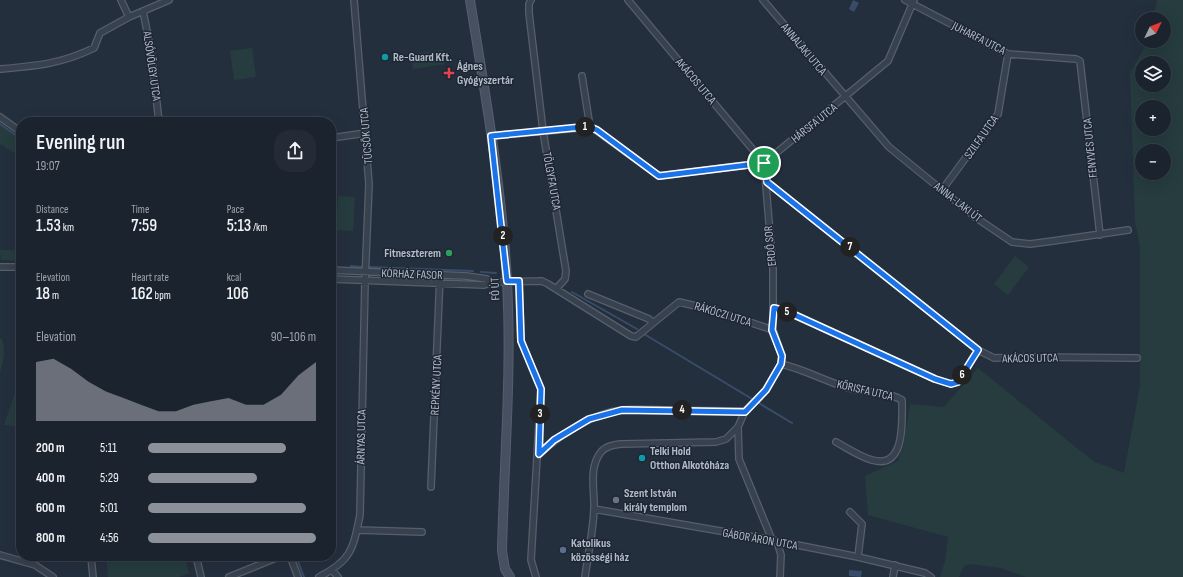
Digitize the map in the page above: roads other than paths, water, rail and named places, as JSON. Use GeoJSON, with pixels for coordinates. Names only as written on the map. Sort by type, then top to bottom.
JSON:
{"type":"FeatureCollection","features":[{"type":"Feature","properties":{"kind":"main road","name":"FŐ ÚT"},"geometry":{"type":"LineString","coordinates":[[470,0],[491,136],[507,281],[508,334],[502,551],[505,569],[510,577]]}},
{"type":"Feature","properties":{"kind":"street"},"geometry":{"type":"LineString","coordinates":[[121,0],[129,17]]}},
{"type":"Feature","properties":{"kind":"street"},"geometry":{"type":"LineString","coordinates":[[0,69],[50,64],[77,56],[94,48],[100,33],[143,10],[169,0]]}},
{"type":"Feature","properties":{"kind":"street","name":"TÜCSÖK UTCA"},"geometry":{"type":"LineString","coordinates":[[354,0],[369,184],[364,281]]}},
{"type":"Feature","properties":{"kind":"street","name":"TÖLGYFA UTCA"},"geometry":{"type":"LineString","coordinates":[[531,0],[529,4],[529,13],[543,131],[566,271],[565,279],[556,289]]}},
{"type":"Feature","properties":{"kind":"street","name":"AKÁCOS UTCA"},"geometry":{"type":"LineString","coordinates":[[628,0],[764,163]]}},
{"type":"Feature","properties":{"kind":"street","name":"ANNALAKI UTCA"},"geometry":{"type":"LineString","coordinates":[[763,0],[846,97]]}},
{"type":"Feature","properties":{"kind":"street","name":"JUHARFA UTCA"},"geometry":{"type":"LineString","coordinates":[[905,0],[913,2],[1008,54],[1076,59],[1080,61]]}},
{"type":"Feature","properties":{"kind":"street","name":"HÁRSFA UTCA"},"geometry":{"type":"LineString","coordinates":[[764,163],[888,61],[913,2]]}},
{"type":"Feature","properties":{"kind":"street","name":"ALSÓVÖLGY UTCA"},"geometry":{"type":"LineString","coordinates":[[143,10],[151,51],[158,117]]}},
{"type":"Feature","properties":{"kind":"street","name":"SZILFA UTCA"},"geometry":{"type":"LineString","coordinates":[[942,190],[998,114],[1008,54]]}},
{"type":"Feature","properties":{"kind":"street","name":"FENYVES UTCA"},"geometry":{"type":"LineString","coordinates":[[1080,61],[1100,235]]}},
{"type":"Feature","properties":{"kind":"street"},"geometry":{"type":"LineString","coordinates":[[582,76],[590,127]]}},
{"type":"Feature","properties":{"kind":"street","name":"ANNA-LAKI ÚT"},"geometry":{"type":"LineString","coordinates":[[846,97],[889,147],[976,217],[1012,242],[1030,244],[1100,235]]}},
{"type":"Feature","properties":{"kind":"street"},"geometry":{"type":"LineString","coordinates":[[0,117],[16,128]]}},
{"type":"Feature","properties":{"kind":"street"},"geometry":{"type":"LineString","coordinates":[[491,136],[590,127],[597,130],[659,176],[764,163]]}},
{"type":"Feature","properties":{"kind":"street"},"geometry":{"type":"LineString","coordinates":[[336,137],[366,133]]}},
{"type":"Feature","properties":{"kind":"street","name":"ERDŐ SOR"},"geometry":{"type":"LineString","coordinates":[[764,163],[767,182],[767,209],[773,269],[774,308],[772,330]]}},
{"type":"Feature","properties":{"kind":"street","name":"AKÁCOS UTCA"},"geometry":{"type":"LineString","coordinates":[[767,182],[978,350],[994,358],[1137,358]]}},
{"type":"Feature","properties":{"kind":"street"},"geometry":{"type":"LineString","coordinates":[[1100,235],[1128,230]]}},
{"type":"Feature","properties":{"kind":"street"},"geometry":{"type":"LineString","coordinates":[[0,267],[16,267]]}},
{"type":"Feature","properties":{"kind":"street","name":"KÓRHÁZ FASOR"},"geometry":{"type":"LineString","coordinates":[[336,270],[479,277],[493,282]]}},
{"type":"Feature","properties":{"kind":"street","name":"REPKÉNY UTCA"},"geometry":{"type":"LineString","coordinates":[[431,487],[440,275]]}},
{"type":"Feature","properties":{"kind":"street","name":"KÓRHÁZ FASOR"},"geometry":{"type":"LineString","coordinates":[[336,279],[484,285],[493,282],[507,281]]}},
{"type":"Feature","properties":{"kind":"street","name":"ÁRNYAS UTCA"},"geometry":{"type":"LineString","coordinates":[[319,577],[332,570],[353,548],[360,515],[364,281]]}},
{"type":"Feature","properties":{"kind":"street","name":"RÁKÓCZI UTCA"},"geometry":{"type":"LineString","coordinates":[[507,281],[542,282],[556,289],[631,336],[639,336],[679,302],[713,310],[772,330]]}},
{"type":"Feature","properties":{"kind":"street","name":"FŐ ÚT"},"geometry":{"type":"LineString","coordinates":[[519,281],[521,341],[541,389],[539,454],[531,560],[536,577]]}},
{"type":"Feature","properties":{"kind":"street"},"geometry":{"type":"LineString","coordinates":[[588,294],[649,319],[654,323]]}},
{"type":"Feature","properties":{"kind":"street"},"geometry":{"type":"LineString","coordinates":[[774,308],[786,311],[855,344],[882,353],[935,379],[951,384],[958,382],[978,350]]}},
{"type":"Feature","properties":{"kind":"street"},"geometry":{"type":"LineString","coordinates":[[585,577],[594,509],[593,492],[596,463],[601,452],[610,445],[716,442],[726,438],[738,427],[745,412],[751,404],[766,390],[781,364],[782,356],[772,330]]}},
{"type":"Feature","properties":{"kind":"street","name":"KŐRISFA UTCA"},"geometry":{"type":"LineString","coordinates":[[781,364],[798,368],[846,388],[894,395],[902,400],[898,449],[893,457],[883,461],[872,460],[836,442]]}},
{"type":"Feature","properties":{"kind":"street"},"geometry":{"type":"LineString","coordinates":[[539,454],[554,440],[589,419],[622,410],[745,412]]}},
{"type":"Feature","properties":{"kind":"street"},"geometry":{"type":"LineString","coordinates":[[738,427],[739,459],[781,555],[780,577]]}},
{"type":"Feature","properties":{"kind":"street","name":"GÁBOR ÁRON UTCA"},"geometry":{"type":"LineString","coordinates":[[594,509],[858,557],[925,573],[931,577]]}},
{"type":"Feature","properties":{"kind":"street"},"geometry":{"type":"LineString","coordinates":[[850,512],[862,524],[858,557]]}},
{"type":"Feature","properties":{"kind":"street"},"geometry":{"type":"LineString","coordinates":[[357,530],[422,532]]}},
{"type":"Feature","properties":{"kind":"street"},"geometry":{"type":"LineString","coordinates":[[0,554],[16,559]]}},
{"type":"Feature","properties":{"kind":"street"},"geometry":{"type":"LineString","coordinates":[[22,561],[35,565],[53,577]]}},
{"type":"Feature","properties":{"kind":"street"},"geometry":{"type":"LineString","coordinates":[[91,561],[93,577]]}},
{"type":"Feature","properties":{"kind":"street"},"geometry":{"type":"LineString","coordinates":[[197,561],[201,577]]}},
{"type":"Feature","properties":{"kind":"street"},"geometry":{"type":"LineString","coordinates":[[229,577],[269,561]]}},
{"type":"Feature","properties":{"kind":"street"},"geometry":{"type":"LineString","coordinates":[[292,561],[298,577]]}},
{"type":"Feature","properties":{"kind":"street"},"geometry":{"type":"LineString","coordinates":[[893,577],[895,566]]}},
{"type":"Feature","properties":{"kind":"street"},"geometry":{"type":"LineString","coordinates":[[332,570],[338,577]]}},
{"type":"Feature","properties":{"kind":"water"},"geometry":{"type":"Polygon","coordinates":[[[853,0],[859,3],[854,12],[849,9],[853,0]]]}},
{"type":"Feature","properties":{"kind":"water"},"geometry":{"type":"Polygon","coordinates":[[[849,570],[862,571],[861,577],[849,576],[849,570]]]}},
{"type":"Feature","properties":{"kind":"waterway"},"geometry":{"type":"LineString","coordinates":[[0,124],[16,135]]}},
{"type":"Feature","properties":{"kind":"waterway"},"geometry":{"type":"LineString","coordinates":[[351,266],[362,267]]}},
{"type":"Feature","properties":{"kind":"waterway"},"geometry":{"type":"LineString","coordinates":[[369,267],[473,271]]}},
{"type":"Feature","properties":{"kind":"waterway"},"geometry":{"type":"LineString","coordinates":[[481,272],[496,273]]}},
{"type":"Feature","properties":{"kind":"waterway"},"geometry":{"type":"LineString","coordinates":[[572,292],[637,329]]}},
{"type":"Feature","properties":{"kind":"waterway"},"geometry":{"type":"LineString","coordinates":[[644,334],[792,423]]}},
{"type":"Feature","properties":{"kind":"waterway"},"geometry":{"type":"LineString","coordinates":[[298,561],[304,577]]}},
{"type":"Feature","properties":{"kind":"place","name":"Re-Guard Kft."},"geometry":{"type":"Point","coordinates":[385,57]}},
{"type":"Feature","properties":{"kind":"place","name":"Ágnes Gyógyszertár"},"geometry":{"type":"Point","coordinates":[449,73]}},
{"type":"Feature","properties":{"kind":"place","name":"Fitneszterem"},"geometry":{"type":"Point","coordinates":[449,253]}},
{"type":"Feature","properties":{"kind":"place","name":"Telki Hold Otthon Alkotóháza"},"geometry":{"type":"Point","coordinates":[642,458]}},
{"type":"Feature","properties":{"kind":"place","name":"Szent István király templom"},"geometry":{"type":"Point","coordinates":[616,500]}},
{"type":"Feature","properties":{"kind":"place","name":"Katolikus közösségi ház"},"geometry":{"type":"Point","coordinates":[563,550]}}]}
